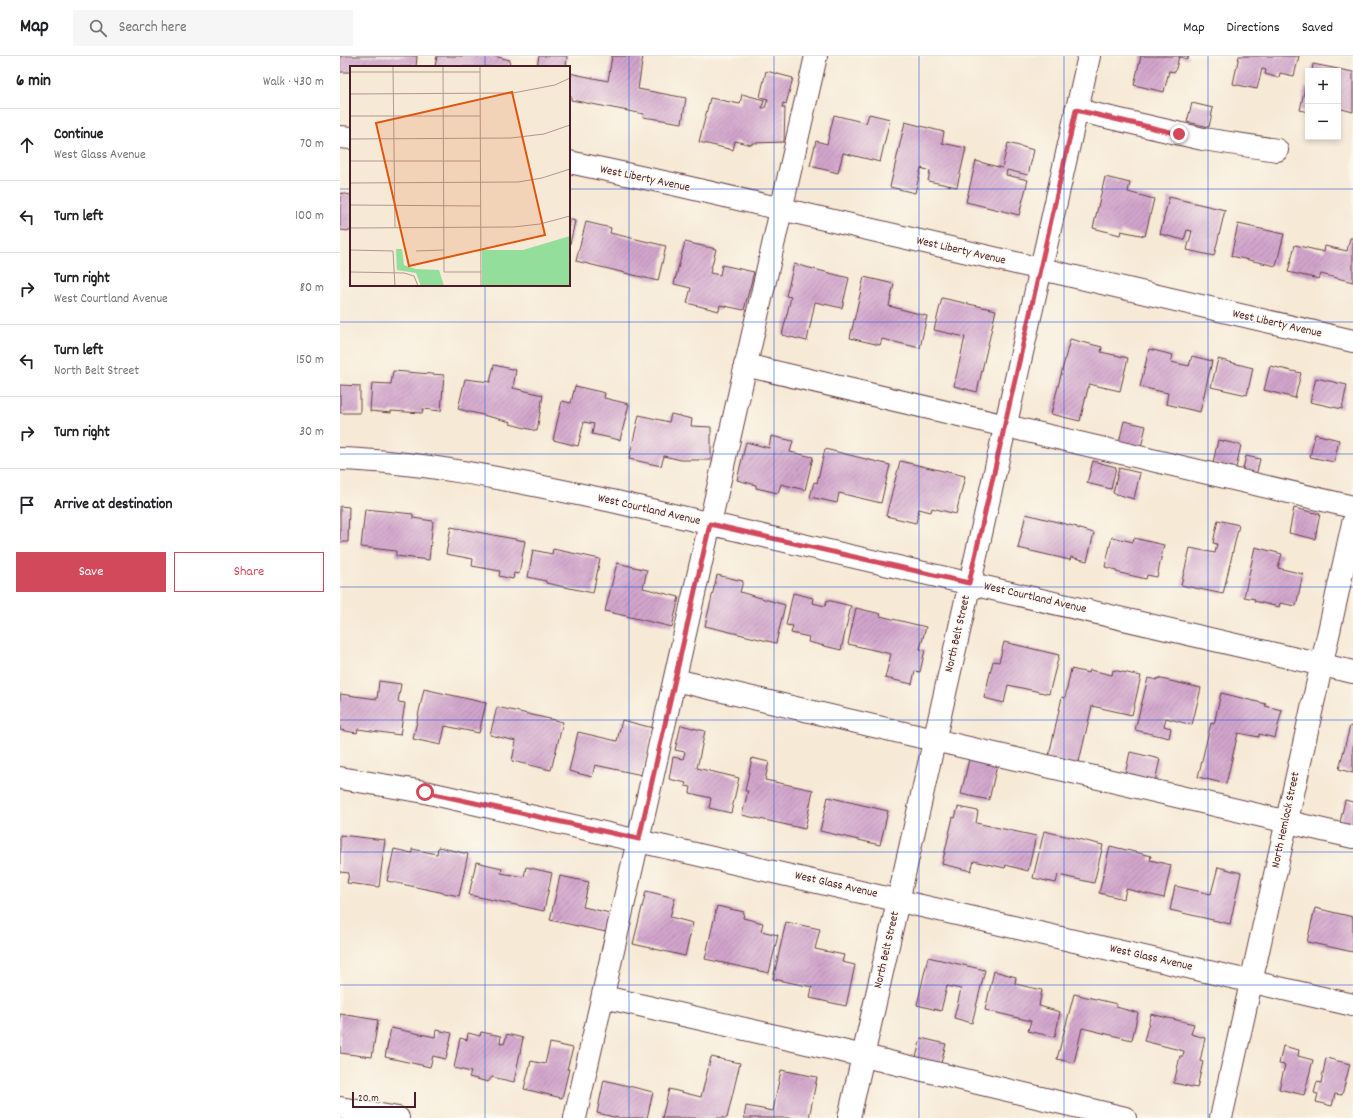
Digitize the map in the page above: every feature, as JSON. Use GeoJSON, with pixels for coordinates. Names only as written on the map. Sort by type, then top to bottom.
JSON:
{"type":"FeatureCollection","features":[{"type":"Feature","properties":{"kind":"street"},"geometry":{"type":"LineString","coordinates":[[575,1118],[604,997],[745,365],[816,56]]}},
{"type":"Feature","properties":{"kind":"street","name":"North Belt Street"},"geometry":{"type":"LineString","coordinates":[[849,1118],[1089,56]]}},
{"type":"Feature","properties":{"kind":"street"},"geometry":{"type":"LineString","coordinates":[[1076,110],[1203,139],[1277,150]]}},
{"type":"Feature","properties":{"kind":"street"},"geometry":{"type":"LineString","coordinates":[[340,137],[350,138]]}},
{"type":"Feature","properties":{"kind":"street","name":"West Liberty Avenue"},"geometry":{"type":"LineString","coordinates":[[570,162],[1353,341]]}},
{"type":"Feature","properties":{"kind":"street"},"geometry":{"type":"LineString","coordinates":[[745,365],[1353,506]]}},
{"type":"Feature","properties":{"kind":"street","name":"West Courtland Avenue"},"geometry":{"type":"LineString","coordinates":[[340,460],[442,469],[526,483],[969,583],[1353,672]]}},
{"type":"Feature","properties":{"kind":"street","name":"North Hemlock Street"},"geometry":{"type":"LineString","coordinates":[[1220,1118],[1353,523]]}},
{"type":"Feature","properties":{"kind":"street"},"geometry":{"type":"LineString","coordinates":[[675,680],[1353,837]]}},
{"type":"Feature","properties":{"kind":"street","name":"West Glass Avenue"},"geometry":{"type":"LineString","coordinates":[[340,778],[425,792],[639,839],[1353,1005]]}},
{"type":"Feature","properties":{"kind":"street"},"geometry":{"type":"LineString","coordinates":[[604,997],[864,1056],[1125,1118]]}},
{"type":"Feature","properties":{"kind":"street"},"geometry":{"type":"LineString","coordinates":[[340,1108],[398,1118]]}},
{"type":"Feature","properties":{"kind":"building"},"geometry":{"type":"Polygon","coordinates":[[[340,56],[417,56],[416,66],[350,66],[350,72],[340,72],[340,56]]]}},
{"type":"Feature","properties":{"kind":"building"},"geometry":{"type":"Polygon","coordinates":[[[437,56],[494,56],[510,60],[509,66],[435,66],[437,56]]]}},
{"type":"Feature","properties":{"kind":"building"},"geometry":{"type":"Polygon","coordinates":[[[539,56],[567,56],[566,66],[537,66],[539,56]]]}},
{"type":"Feature","properties":{"kind":"building"},"geometry":{"type":"Polygon","coordinates":[[[612,56],[643,56],[638,89],[686,98],[682,123],[643,117],[644,114],[571,100],[570,73],[608,81],[612,56]]]}},
{"type":"Feature","properties":{"kind":"building"},"geometry":{"type":"Polygon","coordinates":[[[1141,56],[1189,56],[1188,59],[1179,57],[1175,72],[1169,71],[1164,92],[1134,85],[1141,56]]]}},
{"type":"Feature","properties":{"kind":"building"},"geometry":{"type":"Polygon","coordinates":[[[1239,56],[1299,56],[1294,76],[1280,73],[1279,78],[1265,74],[1266,70],[1262,69],[1257,89],[1233,84],[1239,56]]]}},
{"type":"Feature","properties":{"kind":"building"},"geometry":{"type":"Polygon","coordinates":[[[1313,64],[1333,68],[1312,68],[1313,64]]]}},
{"type":"Feature","properties":{"kind":"building"},"geometry":{"type":"Polygon","coordinates":[[[1341,70],[1353,72],[1353,112],[1341,109],[1341,70]]]}},
{"type":"Feature","properties":{"kind":"building"},"geometry":{"type":"Polygon","coordinates":[[[766,71],[793,78],[786,104],[783,103],[782,108],[785,108],[784,142],[752,143],[752,145],[735,141],[733,150],[699,142],[710,98],[740,104],[742,94],[764,100],[762,108],[765,108],[768,99],[760,97],[766,71]]]}},
{"type":"Feature","properties":{"kind":"building"},"geometry":{"type":"Polygon","coordinates":[[[1305,87],[1305,111],[1300,110],[1305,87]]]}},
{"type":"Feature","properties":{"kind":"building"},"geometry":{"type":"Polygon","coordinates":[[[1192,103],[1213,108],[1209,127],[1187,122],[1192,103]]]}},
{"type":"Feature","properties":{"kind":"building"},"geometry":{"type":"Polygon","coordinates":[[[869,114],[890,119],[880,162],[843,153],[838,173],[810,166],[816,141],[827,144],[834,115],[866,123],[869,114]]]}},
{"type":"Feature","properties":{"kind":"building"},"geometry":{"type":"Polygon","coordinates":[[[905,122],[944,132],[942,143],[966,148],[957,187],[928,181],[930,171],[921,168],[915,193],[890,187],[905,122]]]}},
{"type":"Feature","properties":{"kind":"building"},"geometry":{"type":"Polygon","coordinates":[[[1008,143],[1034,150],[1028,175],[1007,170],[1006,175],[1028,180],[1019,215],[966,202],[976,161],[1002,168],[1008,143]]]}},
{"type":"Feature","properties":{"kind":"building"},"geometry":{"type":"Polygon","coordinates":[[[1105,177],[1130,183],[1128,192],[1154,199],[1145,236],[1121,231],[1120,235],[1093,228],[1105,177]]]}},
{"type":"Feature","properties":{"kind":"building"},"geometry":{"type":"Polygon","coordinates":[[[340,193],[350,195],[350,231],[340,230],[340,193]]]}},
{"type":"Feature","properties":{"kind":"building"},"geometry":{"type":"Polygon","coordinates":[[[1169,197],[1225,210],[1214,256],[1187,250],[1192,231],[1187,230],[1184,240],[1160,234],[1169,197]]]}},
{"type":"Feature","properties":{"kind":"building"},"geometry":{"type":"Polygon","coordinates":[[[570,219],[575,221],[570,244],[570,219]]]}},
{"type":"Feature","properties":{"kind":"building"},"geometry":{"type":"Polygon","coordinates":[[[586,222],[611,228],[610,233],[666,246],[658,281],[576,261],[586,222]]]}},
{"type":"Feature","properties":{"kind":"building"},"geometry":{"type":"Polygon","coordinates":[[[1238,224],[1284,234],[1276,266],[1231,256],[1238,224]]]}},
{"type":"Feature","properties":{"kind":"building"},"geometry":{"type":"Polygon","coordinates":[[[1350,238],[1353,238],[1353,282],[1321,274],[1319,279],[1288,272],[1295,245],[1324,252],[1325,246],[1347,251],[1350,238]]]}},
{"type":"Feature","properties":{"kind":"building"},"geometry":{"type":"Polygon","coordinates":[[[685,242],[716,249],[710,273],[720,275],[722,265],[754,272],[744,310],[720,305],[719,311],[687,303],[691,288],[674,284],[685,242]]]}},
{"type":"Feature","properties":{"kind":"building"},"geometry":{"type":"Polygon","coordinates":[[[794,264],[849,278],[842,308],[815,302],[807,341],[782,335],[791,297],[786,296],[794,264]]]}},
{"type":"Feature","properties":{"kind":"building"},"geometry":{"type":"Polygon","coordinates":[[[864,277],[894,284],[889,306],[927,316],[920,348],[882,339],[880,345],[850,338],[864,277]]]}},
{"type":"Feature","properties":{"kind":"building"},"geometry":{"type":"Polygon","coordinates":[[[942,298],[996,310],[977,392],[954,386],[965,337],[934,330],[942,298]]]}},
{"type":"Feature","properties":{"kind":"building"},"geometry":{"type":"Polygon","coordinates":[[[1070,339],[1102,347],[1101,352],[1128,358],[1120,391],[1089,384],[1080,421],[1051,414],[1070,339]]]}},
{"type":"Feature","properties":{"kind":"building"},"geometry":{"type":"Polygon","coordinates":[[[1149,349],[1173,355],[1171,362],[1189,366],[1192,356],[1212,361],[1200,412],[1166,404],[1168,393],[1140,387],[1149,349]]]}},
{"type":"Feature","properties":{"kind":"building"},"geometry":{"type":"Polygon","coordinates":[[[1218,359],[1253,368],[1247,395],[1211,387],[1218,359]]]}},
{"type":"Feature","properties":{"kind":"building"},"geometry":{"type":"Polygon","coordinates":[[[494,365],[516,370],[513,388],[543,395],[537,431],[510,424],[511,422],[458,409],[465,379],[490,382],[494,365]]]}},
{"type":"Feature","properties":{"kind":"building"},"geometry":{"type":"Polygon","coordinates":[[[1270,366],[1301,373],[1295,398],[1264,390],[1270,366]]]}},
{"type":"Feature","properties":{"kind":"building"},"geometry":{"type":"Polygon","coordinates":[[[393,371],[444,375],[441,411],[423,409],[422,413],[391,411],[391,413],[370,411],[372,383],[391,384],[393,371]]]}},
{"type":"Feature","properties":{"kind":"building"},"geometry":{"type":"Polygon","coordinates":[[[1316,378],[1347,385],[1342,409],[1310,402],[1316,378]]]}},
{"type":"Feature","properties":{"kind":"building"},"geometry":{"type":"Polygon","coordinates":[[[340,385],[360,386],[360,413],[340,413],[340,385]]]}},
{"type":"Feature","properties":{"kind":"building"},"geometry":{"type":"Polygon","coordinates":[[[575,386],[605,393],[604,398],[629,404],[620,440],[592,434],[594,424],[584,422],[578,446],[553,440],[562,401],[571,403],[575,386]]]}},
{"type":"Feature","properties":{"kind":"building"},"geometry":{"type":"Polygon","coordinates":[[[671,414],[692,419],[691,426],[711,427],[711,460],[681,460],[664,456],[661,466],[629,459],[639,415],[669,422],[671,414]]]}},
{"type":"Feature","properties":{"kind":"building"},"geometry":{"type":"Polygon","coordinates":[[[1124,421],[1146,426],[1140,452],[1118,447],[1124,421]]]}},
{"type":"Feature","properties":{"kind":"building"},"geometry":{"type":"Polygon","coordinates":[[[1315,434],[1339,440],[1334,462],[1310,457],[1315,434]]]}},
{"type":"Feature","properties":{"kind":"building"},"geometry":{"type":"Polygon","coordinates":[[[771,436],[793,441],[790,452],[813,457],[805,490],[781,484],[778,493],[756,488],[756,485],[737,480],[746,442],[769,448],[771,436]]]}},
{"type":"Feature","properties":{"kind":"building"},"geometry":{"type":"Polygon","coordinates":[[[1218,440],[1241,445],[1236,468],[1213,463],[1218,440]]]}},
{"type":"Feature","properties":{"kind":"building"},"geometry":{"type":"Polygon","coordinates":[[[825,449],[890,465],[881,503],[839,493],[837,503],[810,497],[814,482],[817,483],[825,449]]]}},
{"type":"Feature","properties":{"kind":"building"},"geometry":{"type":"Polygon","coordinates":[[[1246,456],[1260,459],[1255,480],[1241,477],[1246,456]]]}},
{"type":"Feature","properties":{"kind":"building"},"geometry":{"type":"Polygon","coordinates":[[[900,461],[965,476],[956,514],[932,508],[931,512],[919,509],[916,523],[886,516],[900,461]]]}},
{"type":"Feature","properties":{"kind":"building"},"geometry":{"type":"Polygon","coordinates":[[[1093,461],[1116,467],[1111,489],[1087,483],[1093,461]]]}},
{"type":"Feature","properties":{"kind":"building"},"geometry":{"type":"Polygon","coordinates":[[[1119,468],[1140,473],[1134,499],[1113,493],[1119,468]]]}},
{"type":"Feature","properties":{"kind":"building"},"geometry":{"type":"Polygon","coordinates":[[[340,506],[349,507],[348,542],[340,542],[340,506]]]}},
{"type":"Feature","properties":{"kind":"building"},"geometry":{"type":"Polygon","coordinates":[[[1294,508],[1320,514],[1315,539],[1289,533],[1294,508]]]}},
{"type":"Feature","properties":{"kind":"building"},"geometry":{"type":"Polygon","coordinates":[[[365,509],[413,514],[413,518],[433,521],[429,560],[396,556],[396,551],[361,547],[365,509]]]}},
{"type":"Feature","properties":{"kind":"building"},"geometry":{"type":"Polygon","coordinates":[[[1026,514],[1077,527],[1094,533],[1087,561],[1071,557],[1070,560],[1018,548],[1026,514]]]}},
{"type":"Feature","properties":{"kind":"building"},"geometry":{"type":"Polygon","coordinates":[[[1218,520],[1239,525],[1223,594],[1181,585],[1190,548],[1215,553],[1217,544],[1213,543],[1218,520]]]}},
{"type":"Feature","properties":{"kind":"building"},"geometry":{"type":"Polygon","coordinates":[[[451,527],[525,541],[519,574],[514,573],[513,579],[499,576],[500,571],[472,566],[473,559],[446,554],[451,527]]]}},
{"type":"Feature","properties":{"kind":"building"},"geometry":{"type":"Polygon","coordinates":[[[1112,537],[1133,542],[1134,538],[1164,545],[1157,577],[1147,575],[1146,579],[1116,572],[1116,570],[1105,567],[1112,537]]]}},
{"type":"Feature","properties":{"kind":"building"},"geometry":{"type":"Polygon","coordinates":[[[1255,547],[1282,554],[1278,568],[1303,574],[1296,606],[1280,603],[1279,607],[1244,597],[1255,547]]]}},
{"type":"Feature","properties":{"kind":"building"},"geometry":{"type":"Polygon","coordinates":[[[553,549],[600,559],[593,593],[546,583],[546,581],[528,577],[533,550],[552,554],[553,549]]]}},
{"type":"Feature","properties":{"kind":"building"},"geometry":{"type":"Polygon","coordinates":[[[617,563],[647,570],[643,588],[679,597],[672,627],[605,611],[617,563]]]}},
{"type":"Feature","properties":{"kind":"building"},"geometry":{"type":"Polygon","coordinates":[[[717,575],[743,581],[740,592],[785,605],[776,643],[705,626],[717,575]]]}},
{"type":"Feature","properties":{"kind":"building"},"geometry":{"type":"Polygon","coordinates":[[[793,593],[813,598],[812,603],[825,606],[827,600],[851,606],[841,650],[808,642],[809,637],[791,633],[793,626],[786,625],[793,593]]]}},
{"type":"Feature","properties":{"kind":"building"},"geometry":{"type":"Polygon","coordinates":[[[856,608],[881,614],[880,616],[926,627],[920,649],[925,650],[920,672],[915,671],[912,684],[885,678],[891,654],[848,644],[856,608]]]}},
{"type":"Feature","properties":{"kind":"building"},"geometry":{"type":"Polygon","coordinates":[[[1004,642],[1059,655],[1049,694],[1008,685],[1004,703],[984,698],[993,661],[999,662],[1004,642]]]}},
{"type":"Feature","properties":{"kind":"building"},"geometry":{"type":"Polygon","coordinates":[[[1071,669],[1089,673],[1090,670],[1112,675],[1113,670],[1141,676],[1132,715],[1092,706],[1078,766],[1048,760],[1062,697],[1065,698],[1071,669]]]}},
{"type":"Feature","properties":{"kind":"building"},"geometry":{"type":"Polygon","coordinates":[[[1148,678],[1157,680],[1157,678],[1201,688],[1192,725],[1166,718],[1164,726],[1171,728],[1169,738],[1135,730],[1148,678]]]}},
{"type":"Feature","properties":{"kind":"building"},"geometry":{"type":"Polygon","coordinates":[[[379,681],[401,684],[398,702],[405,703],[400,735],[358,729],[357,733],[340,730],[340,694],[377,699],[379,681]]]}},
{"type":"Feature","properties":{"kind":"building"},"geometry":{"type":"Polygon","coordinates":[[[424,689],[486,703],[479,733],[445,726],[441,745],[413,739],[424,689]]]}},
{"type":"Feature","properties":{"kind":"building"},"geometry":{"type":"Polygon","coordinates":[[[1221,693],[1266,704],[1265,706],[1282,710],[1275,738],[1259,734],[1259,737],[1238,733],[1226,784],[1198,777],[1211,723],[1214,724],[1221,693]]]}},
{"type":"Feature","properties":{"kind":"building"},"geometry":{"type":"Polygon","coordinates":[[[497,707],[563,722],[551,770],[512,761],[516,741],[490,735],[497,707]]]}},
{"type":"Feature","properties":{"kind":"building"},"geometry":{"type":"Polygon","coordinates":[[[622,720],[653,728],[642,775],[595,765],[592,777],[569,771],[578,732],[617,741],[622,720]]]}},
{"type":"Feature","properties":{"kind":"building"},"geometry":{"type":"Polygon","coordinates":[[[681,725],[705,731],[697,768],[739,778],[731,813],[709,808],[711,798],[690,793],[691,787],[685,786],[686,783],[669,779],[673,757],[683,759],[685,752],[675,750],[681,725]]]}},
{"type":"Feature","properties":{"kind":"building"},"geometry":{"type":"Polygon","coordinates":[[[1350,726],[1353,727],[1353,773],[1339,769],[1350,726]]]}},
{"type":"Feature","properties":{"kind":"building"},"geometry":{"type":"Polygon","coordinates":[[[1130,752],[1160,759],[1154,786],[1124,779],[1130,752]]]}},
{"type":"Feature","properties":{"kind":"building"},"geometry":{"type":"Polygon","coordinates":[[[752,758],[769,762],[765,780],[813,790],[805,829],[742,815],[748,791],[745,791],[752,758]]]}},
{"type":"Feature","properties":{"kind":"building"},"geometry":{"type":"Polygon","coordinates":[[[969,759],[997,765],[989,800],[961,794],[969,759]]]}},
{"type":"Feature","properties":{"kind":"building"},"geometry":{"type":"Polygon","coordinates":[[[828,797],[888,811],[880,845],[820,831],[828,797]]]}},
{"type":"Feature","properties":{"kind":"building"},"geometry":{"type":"Polygon","coordinates":[[[1345,800],[1353,802],[1353,830],[1339,827],[1345,800]]]}},
{"type":"Feature","properties":{"kind":"building"},"geometry":{"type":"Polygon","coordinates":[[[958,807],[978,811],[976,823],[1036,836],[1028,871],[1006,865],[1005,868],[974,861],[971,871],[942,864],[953,817],[955,818],[958,807]]]}},
{"type":"Feature","properties":{"kind":"building"},"geometry":{"type":"Polygon","coordinates":[[[1044,831],[1103,845],[1094,883],[1058,875],[1056,883],[1033,878],[1044,831]]]}},
{"type":"Feature","properties":{"kind":"building"},"geometry":{"type":"Polygon","coordinates":[[[340,835],[385,840],[379,887],[347,883],[349,873],[340,872],[340,835]]]}},
{"type":"Feature","properties":{"kind":"building"},"geometry":{"type":"Polygon","coordinates":[[[1110,846],[1151,856],[1150,860],[1171,865],[1164,898],[1126,889],[1124,899],[1099,893],[1110,846]]]}},
{"type":"Feature","properties":{"kind":"building"},"geometry":{"type":"Polygon","coordinates":[[[438,847],[468,854],[459,896],[387,881],[394,849],[412,853],[412,849],[437,854],[438,847]]]}},
{"type":"Feature","properties":{"kind":"building"},"geometry":{"type":"Polygon","coordinates":[[[476,862],[502,868],[501,873],[524,877],[526,867],[552,873],[544,911],[469,895],[476,862]]]}},
{"type":"Feature","properties":{"kind":"building"},"geometry":{"type":"Polygon","coordinates":[[[1218,867],[1241,873],[1230,924],[1170,910],[1175,886],[1211,894],[1218,867]]]}},
{"type":"Feature","properties":{"kind":"building"},"geometry":{"type":"Polygon","coordinates":[[[560,876],[589,882],[583,907],[610,913],[606,932],[550,920],[560,876]]]}},
{"type":"Feature","properties":{"kind":"building"},"geometry":{"type":"Polygon","coordinates":[[[646,891],[675,898],[670,917],[693,923],[685,956],[633,944],[646,891]]]}},
{"type":"Feature","properties":{"kind":"building"},"geometry":{"type":"Polygon","coordinates":[[[717,906],[744,912],[743,918],[763,923],[761,931],[778,935],[769,973],[705,959],[717,906]]]}},
{"type":"Feature","properties":{"kind":"building"},"geometry":{"type":"Polygon","coordinates":[[[1315,908],[1353,917],[1353,952],[1307,942],[1315,908]]]}},
{"type":"Feature","properties":{"kind":"building"},"geometry":{"type":"Polygon","coordinates":[[[786,922],[820,929],[815,949],[844,955],[842,962],[855,965],[846,1006],[810,998],[812,987],[773,979],[786,922]]]}},
{"type":"Feature","properties":{"kind":"building"},"geometry":{"type":"Polygon","coordinates":[[[928,957],[985,970],[972,1023],[954,1018],[961,989],[947,986],[941,1011],[917,1005],[928,957]]]}},
{"type":"Feature","properties":{"kind":"building"},"geometry":{"type":"Polygon","coordinates":[[[994,971],[1016,977],[1015,984],[1042,990],[1039,1006],[1060,1012],[1055,1037],[1028,1031],[1031,1021],[985,1010],[994,971]]]}},
{"type":"Feature","properties":{"kind":"building"},"geometry":{"type":"Polygon","coordinates":[[[1074,994],[1117,1004],[1116,1007],[1138,1013],[1132,1040],[1082,1028],[1074,1063],[1057,1059],[1074,994]]]}},
{"type":"Feature","properties":{"kind":"building"},"geometry":{"type":"Polygon","coordinates":[[[340,1014],[378,1020],[372,1057],[340,1053],[340,1014]]]}},
{"type":"Feature","properties":{"kind":"building"},"geometry":{"type":"Polygon","coordinates":[[[1151,1014],[1194,1024],[1191,1034],[1205,1038],[1200,1061],[1203,1062],[1197,1088],[1174,1083],[1180,1056],[1183,1056],[1184,1051],[1144,1041],[1151,1014]]]}},
{"type":"Feature","properties":{"kind":"building"},"geometry":{"type":"Polygon","coordinates":[[[391,1028],[435,1037],[436,1030],[452,1033],[446,1059],[433,1056],[430,1067],[385,1057],[391,1028]]]}},
{"type":"Feature","properties":{"kind":"building"},"geometry":{"type":"Polygon","coordinates":[[[481,1032],[501,1036],[500,1043],[504,1044],[507,1034],[523,1038],[514,1082],[492,1077],[488,1082],[469,1077],[471,1072],[454,1068],[460,1038],[467,1040],[468,1033],[480,1036],[481,1032]]]}},
{"type":"Feature","properties":{"kind":"building"},"geometry":{"type":"Polygon","coordinates":[[[921,1038],[946,1044],[940,1067],[915,1061],[921,1038]]]}},
{"type":"Feature","properties":{"kind":"building"},"geometry":{"type":"Polygon","coordinates":[[[550,1043],[573,1048],[567,1069],[569,1069],[562,1098],[524,1089],[531,1061],[545,1064],[550,1043]]]}},
{"type":"Feature","properties":{"kind":"building"},"geometry":{"type":"Polygon","coordinates":[[[1283,1046],[1299,1050],[1298,1056],[1313,1060],[1304,1095],[1279,1089],[1285,1065],[1279,1064],[1283,1046]]]}},
{"type":"Feature","properties":{"kind":"building"},"geometry":{"type":"Polygon","coordinates":[[[711,1057],[740,1063],[727,1118],[662,1118],[669,1089],[701,1097],[711,1057]]]}},
{"type":"Feature","properties":{"kind":"building"},"geometry":{"type":"Polygon","coordinates":[[[1326,1058],[1350,1064],[1342,1095],[1335,1094],[1332,1106],[1316,1102],[1318,1094],[1314,1093],[1317,1082],[1321,1083],[1326,1058]]]}},
{"type":"Feature","properties":{"kind":"building"},"geometry":{"type":"Polygon","coordinates":[[[781,1070],[817,1077],[809,1118],[744,1118],[746,1106],[773,1111],[781,1070]]]}},
{"type":"Feature","properties":{"kind":"building"},"geometry":{"type":"Polygon","coordinates":[[[604,1080],[653,1092],[647,1118],[618,1118],[597,1113],[604,1080]]]}},
{"type":"Feature","properties":{"kind":"route"},"geometry":{"type":"LineString","coordinates":[[425,792],[639,839],[710,524],[969,583],[1076,110],[1179,134]]}}]}
